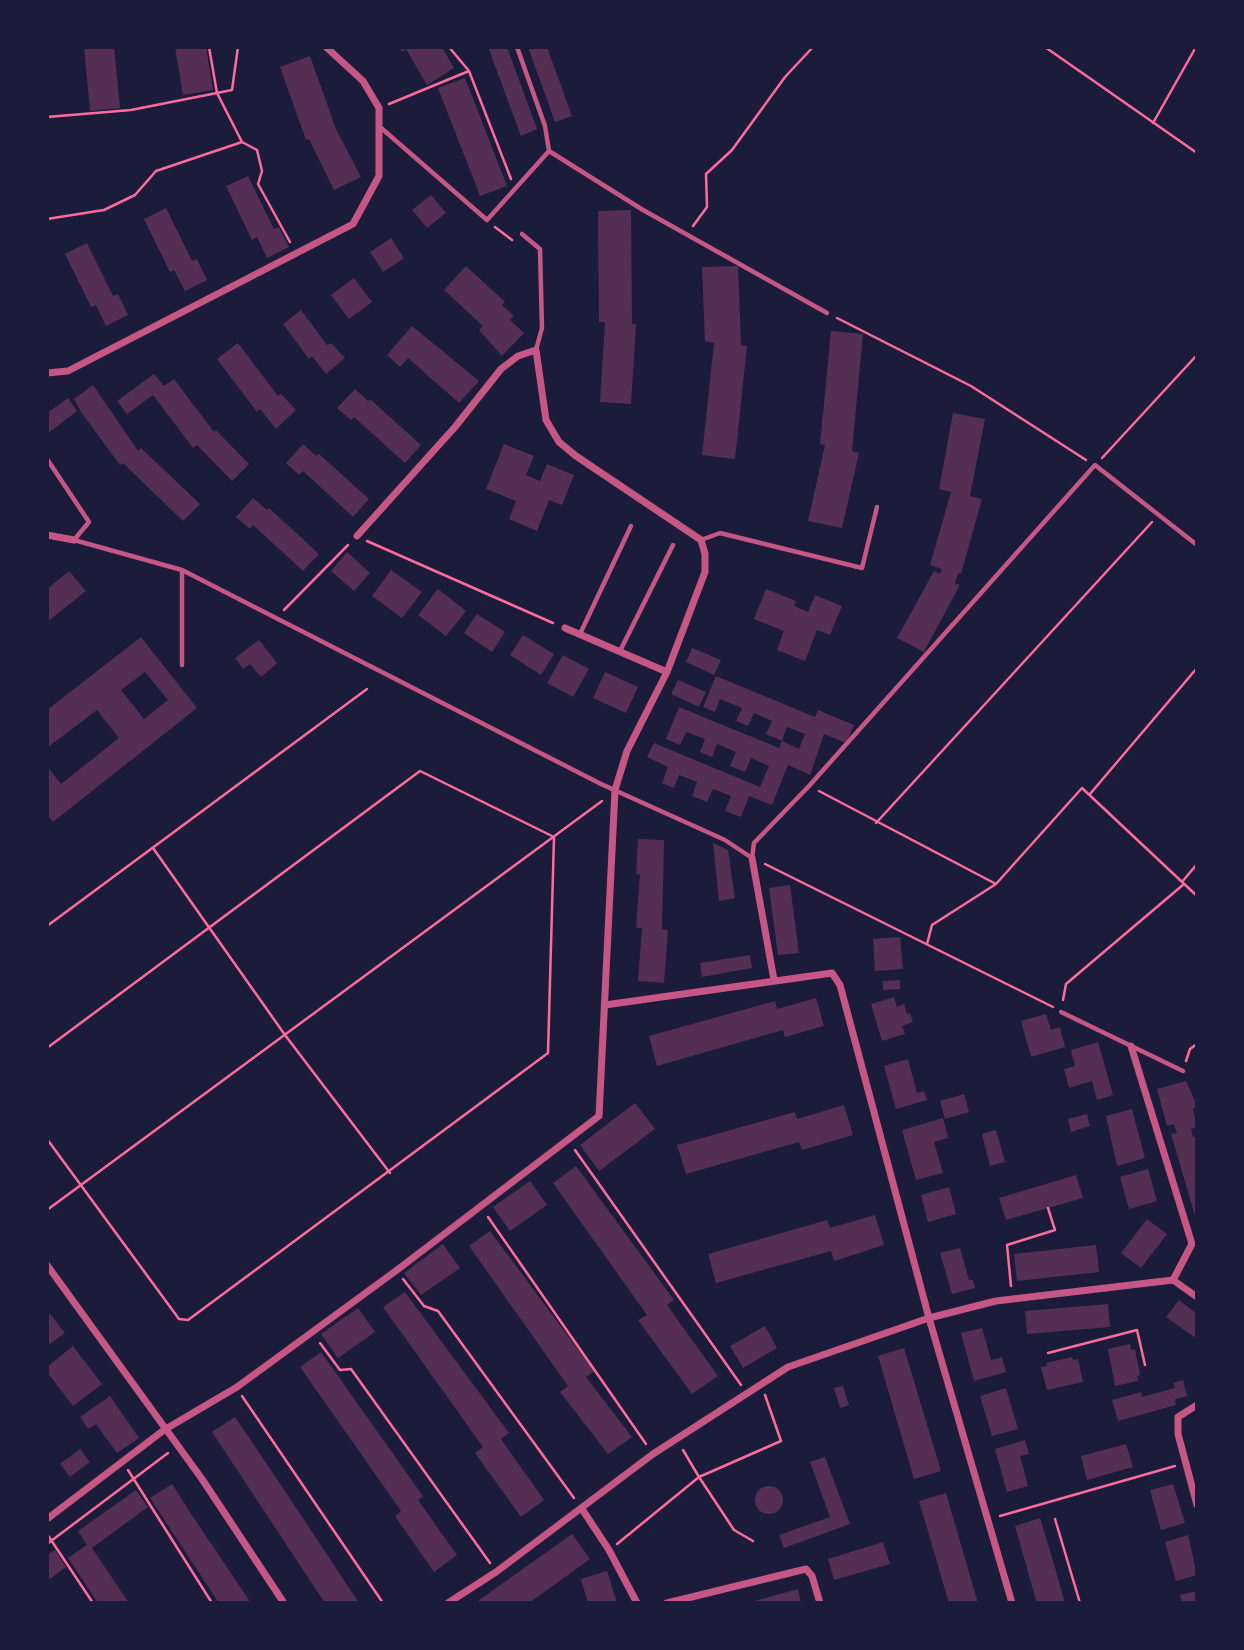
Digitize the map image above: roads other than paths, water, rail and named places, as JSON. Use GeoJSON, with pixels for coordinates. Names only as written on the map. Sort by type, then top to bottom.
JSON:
{"type":"FeatureCollection","features":[{"type":"Feature","properties":{"kind":"street"},"geometry":{"type":"LineString","coordinates":[[47,373],[68,371],[354,224],[379,176],[379,108],[363,81],[327,47]]}},
{"type":"Feature","properties":{"kind":"street"},"geometry":{"type":"LineString","coordinates":[[47,1519],[164,1430],[237,1387],[482,1208],[599,1116],[615,790],[627,751],[667,672],[705,572],[705,554],[701,540],[559,442],[546,420],[537,350],[518,356],[501,369],[456,427],[357,536]]}},
{"type":"Feature","properties":{"kind":"street"},"geometry":{"type":"LineString","coordinates":[[47,535],[74,540]]}},
{"type":"Feature","properties":{"kind":"street"},"geometry":{"type":"LineString","coordinates":[[565,628],[667,672]]}},
{"type":"Feature","properties":{"kind":"street"},"geometry":{"type":"LineString","coordinates":[[752,858],[774,980]]}},
{"type":"Feature","properties":{"kind":"street"},"geometry":{"type":"LineString","coordinates":[[605,1005],[832,973],[840,985],[929,1318],[1012,1603]]}},
{"type":"Feature","properties":{"kind":"street"},"geometry":{"type":"LineString","coordinates":[[1130,1046],[1192,1244],[1188,1257],[1173,1280]]}},
{"type":"Feature","properties":{"kind":"street"},"geometry":{"type":"LineString","coordinates":[[1188,1257],[1197,1264]]}},
{"type":"Feature","properties":{"kind":"street"},"geometry":{"type":"LineString","coordinates":[[47,1265],[177,1446],[284,1603]]}},
{"type":"Feature","properties":{"kind":"street"},"geometry":{"type":"LineString","coordinates":[[448,1603],[496,1572],[653,1454],[788,1367],[929,1318],[1012,1300],[1173,1280],[1197,1297]]}},
{"type":"Feature","properties":{"kind":"street"},"geometry":{"type":"LineString","coordinates":[[1197,1405],[1178,1417],[1178,1434],[1197,1504]]}},
{"type":"Feature","properties":{"kind":"street"},"geometry":{"type":"LineString","coordinates":[[582,1509],[609,1550],[637,1603]]}},
{"type":"Feature","properties":{"kind":"street"},"geometry":{"type":"LineString","coordinates":[[667,1603],[806,1569],[812,1576],[820,1603]]}},
{"type":"Feature","properties":{"kind":"lane"},"geometry":{"type":"LineString","coordinates":[[517,47],[545,125],[549,151],[643,210],[827,313]]}},
{"type":"Feature","properties":{"kind":"lane"},"geometry":{"type":"LineString","coordinates":[[379,127],[487,220],[549,151]]}},
{"type":"Feature","properties":{"kind":"lane"},"geometry":{"type":"LineString","coordinates":[[522,234],[540,249],[542,328],[537,350]]}},
{"type":"Feature","properties":{"kind":"lane"},"geometry":{"type":"LineString","coordinates":[[47,458],[89,522],[74,540],[182,570],[615,790],[725,839],[752,858],[754,843],[810,786],[1095,465],[1197,545]]}},
{"type":"Feature","properties":{"kind":"lane"},"geometry":{"type":"LineString","coordinates":[[701,540],[719,533],[862,568],[877,507]]}},
{"type":"Feature","properties":{"kind":"lane"},"geometry":{"type":"LineString","coordinates":[[580,634],[631,526]]}},
{"type":"Feature","properties":{"kind":"lane"},"geometry":{"type":"LineString","coordinates":[[620,651],[673,545]]}},
{"type":"Feature","properties":{"kind":"lane"},"geometry":{"type":"LineString","coordinates":[[182,570],[182,665]]}},
{"type":"Feature","properties":{"kind":"lane"},"geometry":{"type":"LineString","coordinates":[[1061,1012],[1183,1071]]}}]}
